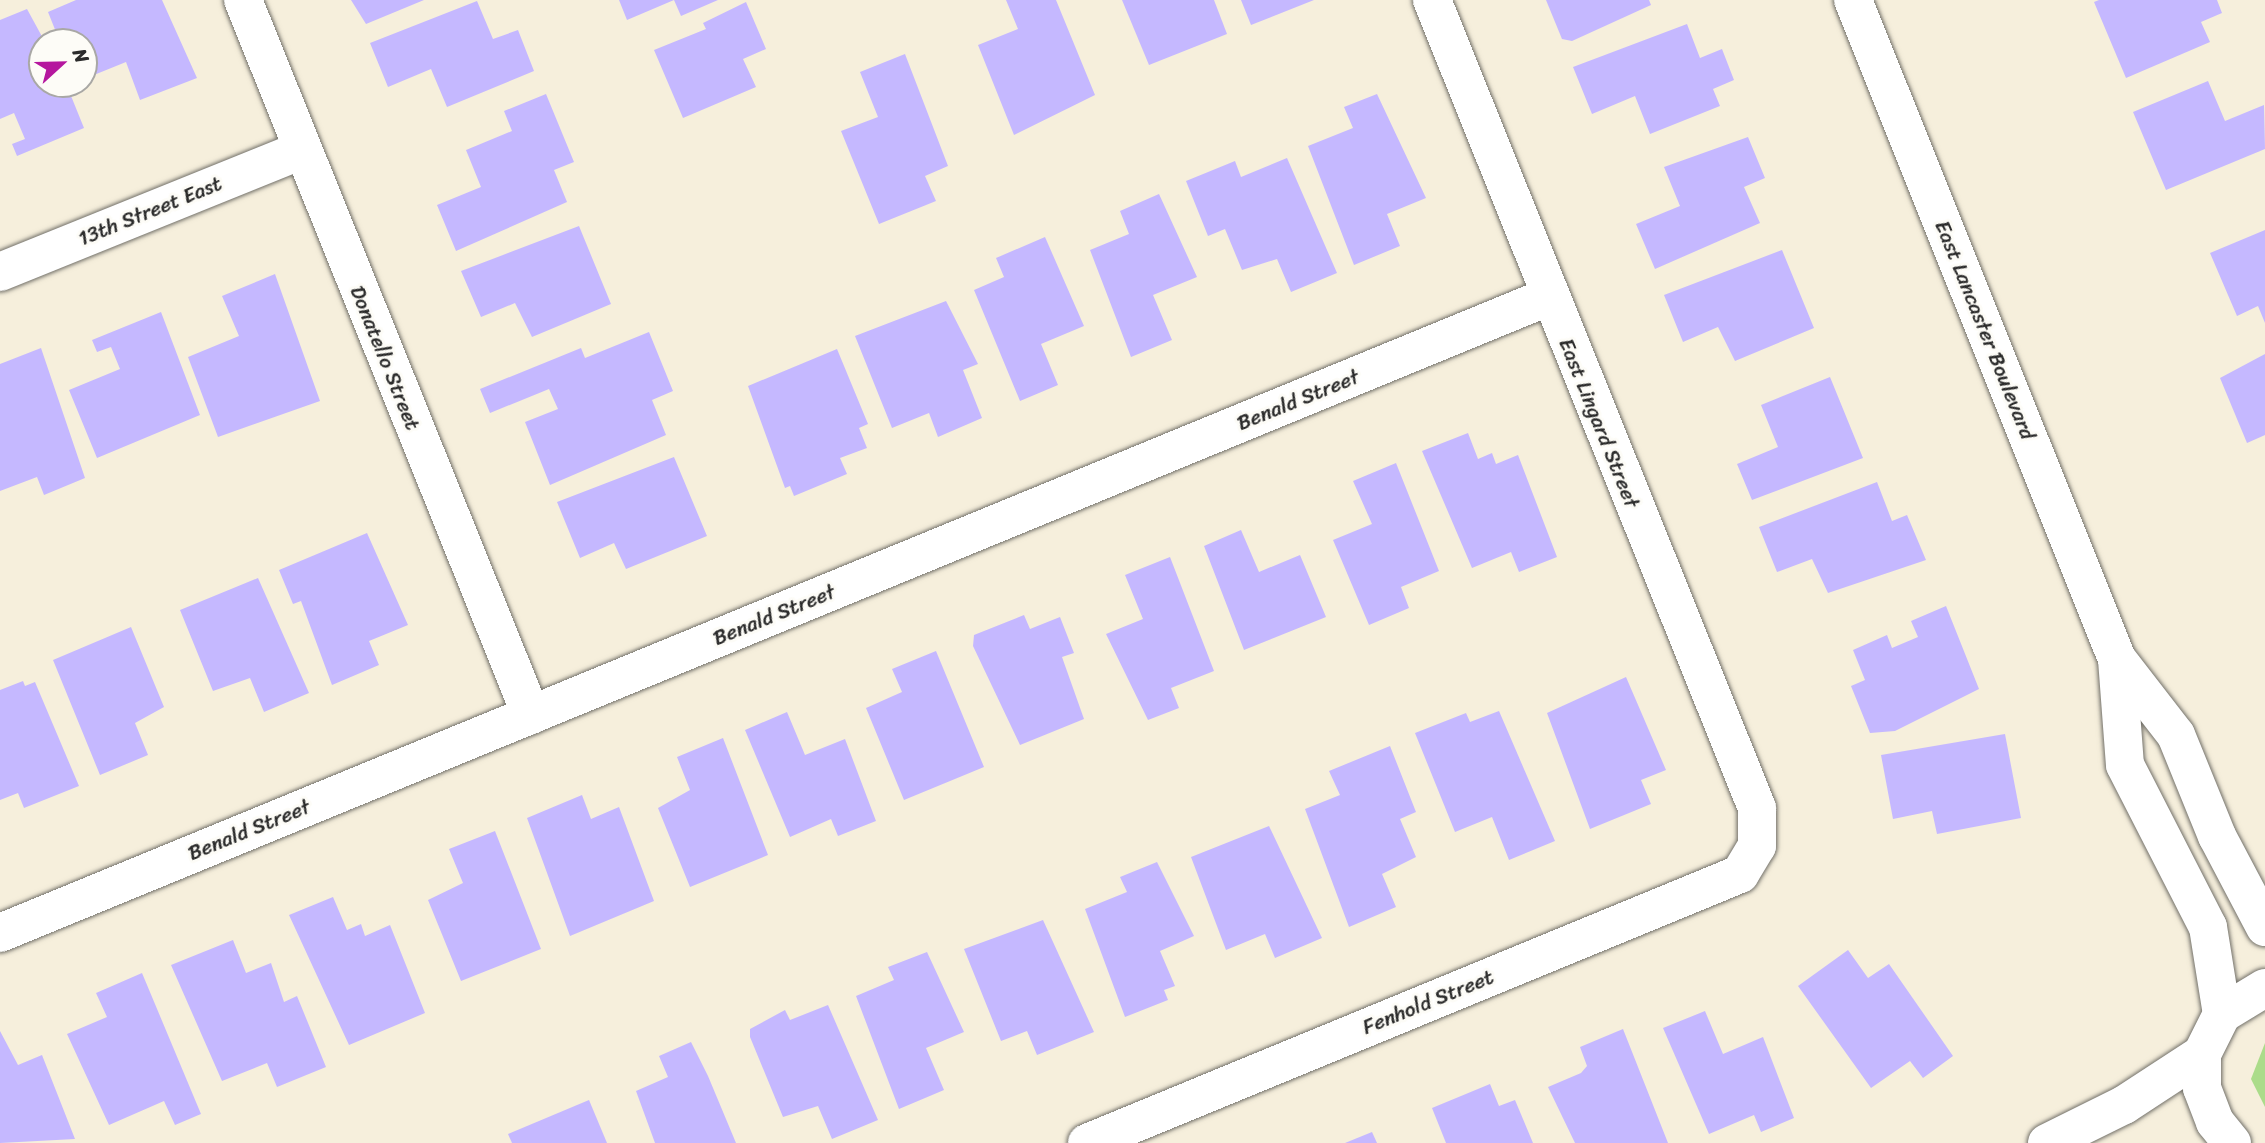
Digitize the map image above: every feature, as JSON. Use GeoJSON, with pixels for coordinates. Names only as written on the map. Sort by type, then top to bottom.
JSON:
{"type":"FeatureCollection","features":[{"type":"Feature","properties":{"kind":"street","name":"Donatello Street"},"geometry":{"type":"LineString","coordinates":[[243,0],[300,151],[531,715]]}},
{"type":"Feature","properties":{"kind":"street","name":"East Lingard Street"},"geometry":{"type":"LineString","coordinates":[[1432,0],[1548,297],[1757,808],[1757,846]]}},
{"type":"Feature","properties":{"kind":"street","name":"East Lancaster Boulevard"},"geometry":{"type":"LineString","coordinates":[[1853,0],[2117,659],[2176,735],[2217,836],[2265,927]]}},
{"type":"Feature","properties":{"kind":"street","name":"13th Street East"},"geometry":{"type":"LineString","coordinates":[[0,272],[300,151]]}},
{"type":"Feature","properties":{"kind":"street","name":"Benald Street"},"geometry":{"type":"LineString","coordinates":[[0,933],[1548,297]]}},
{"type":"Feature","properties":{"kind":"street","name":"East Lancaster Boulevard"},"geometry":{"type":"LineString","coordinates":[[2117,659],[2124,765],[2208,928],[2222,1013]]}},
{"type":"Feature","properties":{"kind":"street","name":"Fenhold Street"},"geometry":{"type":"LineString","coordinates":[[1087,1143],[1740,874],[1757,846]]}},
{"type":"Feature","properties":{"kind":"street"},"geometry":{"type":"LineString","coordinates":[[2232,1143],[2215,1122],[2202,1088],[2202,1054],[2222,1013],[2265,988]]}},
{"type":"Feature","properties":{"kind":"street"},"geometry":{"type":"LineString","coordinates":[[2047,1143],[2123,1105],[2202,1054]]}},
{"type":"Feature","properties":{"kind":"green space"},"geometry":{"type":"Polygon","coordinates":[[[2265,1043],[2265,1107],[2251,1079],[2265,1043]]]}},
{"type":"Feature","properties":{"kind":"building"},"geometry":{"type":"Polygon","coordinates":[[[76,0],[162,0],[197,78],[140,100],[126,62],[98,73],[98,28],[54,28],[48,12],[76,0]]]}},
{"type":"Feature","properties":{"kind":"building"},"geometry":{"type":"Polygon","coordinates":[[[351,0],[424,0],[366,24],[351,0]]]}},
{"type":"Feature","properties":{"kind":"building"},"geometry":{"type":"Polygon","coordinates":[[[619,0],[674,0],[627,20],[619,0]]]}},
{"type":"Feature","properties":{"kind":"building"},"geometry":{"type":"Polygon","coordinates":[[[674,0],[718,0],[681,16],[674,0]]]}},
{"type":"Feature","properties":{"kind":"building"},"geometry":{"type":"Polygon","coordinates":[[[1006,0],[1056,0],[1095,95],[1014,135],[978,45],[1018,29],[1006,0]]]}},
{"type":"Feature","properties":{"kind":"building"},"geometry":{"type":"Polygon","coordinates":[[[1122,0],[1214,0],[1227,34],[1149,65],[1122,0]]]}},
{"type":"Feature","properties":{"kind":"building"},"geometry":{"type":"Polygon","coordinates":[[[1241,0],[1314,0],[1251,25],[1241,0]]]}},
{"type":"Feature","properties":{"kind":"building"},"geometry":{"type":"Polygon","coordinates":[[[1546,0],[1649,0],[1651,5],[1572,41],[1562,39],[1546,0]]]}},
{"type":"Feature","properties":{"kind":"building"},"geometry":{"type":"Polygon","coordinates":[[[2217,0],[2222,13],[2201,22],[2210,42],[2126,78],[2094,2],[2217,0]]]}},
{"type":"Feature","properties":{"kind":"building"},"geometry":{"type":"Polygon","coordinates":[[[477,1],[493,39],[518,30],[534,71],[447,107],[431,69],[388,87],[370,43],[477,1]]]}},
{"type":"Feature","properties":{"kind":"building"},"geometry":{"type":"Polygon","coordinates":[[[746,2],[766,49],[743,59],[756,87],[683,118],[654,50],[706,29],[703,23],[746,2]]]}},
{"type":"Feature","properties":{"kind":"building"},"geometry":{"type":"Polygon","coordinates":[[[27,9],[37,28],[28,28],[28,98],[72,98],[84,128],[17,156],[12,144],[25,139],[14,113],[0,119],[0,20],[27,9]]]}},
{"type":"Feature","properties":{"kind":"building"},"geometry":{"type":"Polygon","coordinates":[[[1687,24],[1700,58],[1722,49],[1734,80],[1713,89],[1720,106],[1650,134],[1635,96],[1592,114],[1573,67],[1687,24]]]}},
{"type":"Feature","properties":{"kind":"building"},"geometry":{"type":"Polygon","coordinates":[[[905,54],[948,166],[925,176],[936,201],[879,224],[841,131],[878,117],[860,72],[905,54]]]}},
{"type":"Feature","properties":{"kind":"building"},"geometry":{"type":"Polygon","coordinates":[[[2208,81],[2225,121],[2264,105],[2265,149],[2166,190],[2133,112],[2208,81]]]}},
{"type":"Feature","properties":{"kind":"building"},"geometry":{"type":"Polygon","coordinates":[[[546,94],[574,162],[554,170],[567,202],[456,251],[437,205],[481,187],[466,150],[512,131],[504,111],[546,94]]]}},
{"type":"Feature","properties":{"kind":"building"},"geometry":{"type":"Polygon","coordinates":[[[1377,94],[1426,198],[1387,214],[1400,246],[1354,265],[1308,146],[1353,128],[1344,107],[1377,94]]]}},
{"type":"Feature","properties":{"kind":"building"},"geometry":{"type":"Polygon","coordinates":[[[1748,137],[1765,178],[1744,187],[1760,223],[1655,269],[1636,224],[1680,206],[1664,167],[1748,137]]]}},
{"type":"Feature","properties":{"kind":"building"},"geometry":{"type":"Polygon","coordinates":[[[1287,158],[1337,273],[1291,292],[1277,259],[1242,270],[1225,229],[1208,236],[1186,181],[1235,161],[1241,177],[1287,158]]]}},
{"type":"Feature","properties":{"kind":"building"},"geometry":{"type":"Polygon","coordinates":[[[1159,194],[1197,277],[1153,295],[1172,340],[1131,357],[1090,250],[1129,234],[1120,211],[1159,194]]]}},
{"type":"Feature","properties":{"kind":"building"},"geometry":{"type":"Polygon","coordinates":[[[579,226],[611,304],[532,337],[515,303],[481,317],[461,271],[579,226]]]}},
{"type":"Feature","properties":{"kind":"building"},"geometry":{"type":"Polygon","coordinates":[[[2265,230],[2265,323],[2258,306],[2237,316],[2210,253],[2265,230]]]}},
{"type":"Feature","properties":{"kind":"building"},"geometry":{"type":"Polygon","coordinates":[[[1045,237],[1084,326],[1041,344],[1058,385],[1020,401],[974,290],[1004,277],[996,258],[1045,237]]]}},
{"type":"Feature","properties":{"kind":"building"},"geometry":{"type":"Polygon","coordinates":[[[1782,250],[1814,328],[1735,361],[1718,327],[1683,342],[1664,295],[1782,250]]]}},
{"type":"Feature","properties":{"kind":"building"},"geometry":{"type":"Polygon","coordinates":[[[275,274],[320,401],[218,437],[188,357],[239,336],[222,296],[275,274]]]}},
{"type":"Feature","properties":{"kind":"building"},"geometry":{"type":"Polygon","coordinates":[[[946,301],[978,364],[963,370],[982,418],[938,437],[929,413],[892,428],[855,336],[946,301]]]}},
{"type":"Feature","properties":{"kind":"building"},"geometry":{"type":"Polygon","coordinates":[[[161,312],[200,415],[97,458],[69,390],[120,369],[111,347],[97,352],[92,340],[161,312]]]}},
{"type":"Feature","properties":{"kind":"building"},"geometry":{"type":"Polygon","coordinates":[[[649,332],[673,391],[652,400],[666,435],[550,485],[525,422],[558,409],[549,389],[490,413],[480,389],[581,348],[585,358],[649,332]]]}},
{"type":"Feature","properties":{"kind":"building"},"geometry":{"type":"Polygon","coordinates":[[[41,348],[85,478],[44,495],[37,477],[0,491],[0,364],[41,348]]]}},
{"type":"Feature","properties":{"kind":"building"},"geometry":{"type":"Polygon","coordinates":[[[837,349],[868,424],[859,428],[867,448],[840,458],[847,474],[794,496],[790,486],[785,488],[748,386],[837,349]]]}},
{"type":"Feature","properties":{"kind":"building"},"geometry":{"type":"Polygon","coordinates":[[[2265,354],[2265,435],[2247,443],[2220,378],[2265,354]]]}},
{"type":"Feature","properties":{"kind":"building"},"geometry":{"type":"Polygon","coordinates":[[[1830,377],[1863,458],[1752,500],[1737,464],[1778,447],[1761,405],[1830,377]]]}},
{"type":"Feature","properties":{"kind":"building"},"geometry":{"type":"Polygon","coordinates":[[[1468,433],[1478,459],[1492,453],[1496,464],[1518,455],[1557,557],[1519,572],[1511,552],[1472,568],[1422,451],[1468,433]]]}},
{"type":"Feature","properties":{"kind":"building"},"geometry":{"type":"Polygon","coordinates":[[[674,457],[707,536],[626,569],[614,543],[580,558],[557,502],[674,457]]]}},
{"type":"Feature","properties":{"kind":"building"},"geometry":{"type":"Polygon","coordinates":[[[1396,463],[1439,571],[1401,587],[1409,608],[1369,625],[1333,540],[1372,524],[1353,481],[1396,463]]]}},
{"type":"Feature","properties":{"kind":"building"},"geometry":{"type":"Polygon","coordinates":[[[1877,482],[1892,521],[1907,515],[1926,560],[1828,593],[1812,559],[1777,572],[1759,527],[1877,482]]]}},
{"type":"Feature","properties":{"kind":"building"},"geometry":{"type":"Polygon","coordinates":[[[1241,530],[1259,572],[1300,555],[1326,617],[1244,650],[1204,546],[1241,530]]]}},
{"type":"Feature","properties":{"kind":"building"},"geometry":{"type":"Polygon","coordinates":[[[367,533],[408,625],[369,641],[379,665],[332,685],[301,601],[293,604],[279,570],[367,533]]]}},
{"type":"Feature","properties":{"kind":"building"},"geometry":{"type":"Polygon","coordinates":[[[1170,557],[1214,671],[1171,688],[1179,708],[1148,720],[1106,634],[1143,619],[1125,575],[1170,557]]]}},
{"type":"Feature","properties":{"kind":"building"},"geometry":{"type":"Polygon","coordinates":[[[258,578],[309,693],[264,712],[250,678],[213,691],[180,610],[258,578]]]}},
{"type":"Feature","properties":{"kind":"building"},"geometry":{"type":"Polygon","coordinates":[[[1946,606],[1979,689],[1895,731],[1870,733],[1851,686],[1865,680],[1853,650],[1887,635],[1892,648],[1918,637],[1911,621],[1946,606]]]}},
{"type":"Feature","properties":{"kind":"building"},"geometry":{"type":"Polygon","coordinates":[[[1024,615],[1030,629],[1060,617],[1074,653],[1062,657],[1084,719],[1020,745],[973,646],[974,635],[1024,615]]]}},
{"type":"Feature","properties":{"kind":"building"},"geometry":{"type":"Polygon","coordinates":[[[131,627],[164,707],[135,723],[148,755],[100,775],[53,660],[131,627]]]}},
{"type":"Feature","properties":{"kind":"building"},"geometry":{"type":"Polygon","coordinates":[[[936,651],[984,767],[904,800],[866,708],[902,692],[892,669],[936,651]]]}},
{"type":"Feature","properties":{"kind":"building"},"geometry":{"type":"Polygon","coordinates":[[[1626,677],[1666,770],[1641,780],[1651,804],[1590,829],[1547,713],[1626,677]]]}},
{"type":"Feature","properties":{"kind":"building"},"geometry":{"type":"Polygon","coordinates":[[[23,681],[25,686],[35,682],[79,786],[24,808],[18,793],[0,800],[0,690],[23,681]]]}},
{"type":"Feature","properties":{"kind":"building"},"geometry":{"type":"Polygon","coordinates":[[[1499,711],[1555,841],[1509,860],[1492,817],[1455,832],[1415,733],[1466,713],[1470,722],[1499,711]]]}},
{"type":"Feature","properties":{"kind":"building"},"geometry":{"type":"Polygon","coordinates":[[[787,712],[805,755],[845,739],[876,821],[838,836],[831,819],[790,837],[745,730],[787,712]]]}},
{"type":"Feature","properties":{"kind":"building"},"geometry":{"type":"Polygon","coordinates":[[[2005,734],[2021,818],[1937,834],[1932,811],[1893,819],[1881,755],[2005,734]]]}},
{"type":"Feature","properties":{"kind":"building"},"geometry":{"type":"Polygon","coordinates":[[[723,738],[768,855],[690,887],[658,808],[690,790],[677,757],[723,738]]]}},
{"type":"Feature","properties":{"kind":"building"},"geometry":{"type":"Polygon","coordinates":[[[1390,746],[1416,812],[1400,819],[1416,857],[1382,874],[1396,907],[1349,927],[1305,809],[1340,795],[1329,771],[1390,746]]]}},
{"type":"Feature","properties":{"kind":"building"},"geometry":{"type":"Polygon","coordinates":[[[582,795],[591,819],[619,807],[654,901],[570,936],[527,818],[582,795]]]}},
{"type":"Feature","properties":{"kind":"building"},"geometry":{"type":"Polygon","coordinates":[[[1269,826],[1322,938],[1275,958],[1265,934],[1226,950],[1191,857],[1269,826]]]}},
{"type":"Feature","properties":{"kind":"building"},"geometry":{"type":"Polygon","coordinates":[[[495,831],[541,949],[461,981],[428,900],[463,883],[449,849],[495,831]]]}},
{"type":"Feature","properties":{"kind":"building"},"geometry":{"type":"Polygon","coordinates":[[[1157,862],[1194,936],[1160,951],[1175,986],[1164,990],[1168,1000],[1125,1017],[1085,909],[1127,892],[1120,877],[1157,862]]]}},
{"type":"Feature","properties":{"kind":"building"},"geometry":{"type":"Polygon","coordinates":[[[333,897],[347,930],[361,924],[365,936],[390,925],[425,1013],[349,1045],[289,915],[333,897]]]}},
{"type":"Feature","properties":{"kind":"building"},"geometry":{"type":"Polygon","coordinates":[[[1043,920],[1094,1032],[1037,1055],[1027,1031],[1001,1041],[964,949],[1043,920]]]}},
{"type":"Feature","properties":{"kind":"building"},"geometry":{"type":"Polygon","coordinates":[[[233,940],[246,973],[271,963],[284,1002],[297,996],[326,1067],[277,1087],[267,1063],[222,1081],[171,965],[233,940]]]}},
{"type":"Feature","properties":{"kind":"building"},"geometry":{"type":"Polygon","coordinates":[[[1848,950],[1868,978],[1889,964],[1953,1056],[1923,1078],[1910,1061],[1871,1088],[1798,986],[1848,950]]]}},
{"type":"Feature","properties":{"kind":"building"},"geometry":{"type":"Polygon","coordinates":[[[927,952],[964,1032],[926,1048],[944,1090],[899,1109],[856,996],[894,980],[888,967],[927,952]]]}},
{"type":"Feature","properties":{"kind":"building"},"geometry":{"type":"Polygon","coordinates":[[[142,973],[201,1114],[175,1125],[164,1101],[109,1125],[67,1034],[107,1017],[96,993],[142,973]]]}},
{"type":"Feature","properties":{"kind":"building"},"geometry":{"type":"Polygon","coordinates":[[[828,1005],[878,1120],[832,1139],[818,1106],[783,1117],[750,1037],[750,1029],[785,1010],[790,1020],[828,1005]]]}},
{"type":"Feature","properties":{"kind":"building"},"geometry":{"type":"Polygon","coordinates":[[[1705,1011],[1723,1054],[1763,1037],[1794,1118],[1761,1132],[1754,1115],[1709,1134],[1663,1028],[1705,1011]]]}},
{"type":"Feature","properties":{"kind":"building"},"geometry":{"type":"Polygon","coordinates":[[[1623,1029],[1668,1143],[1575,1143],[1548,1087],[1581,1073],[1587,1066],[1580,1047],[1623,1029]]]}},
{"type":"Feature","properties":{"kind":"building"},"geometry":{"type":"Polygon","coordinates":[[[0,1031],[18,1065],[42,1055],[75,1139],[0,1143],[0,1031]]]}},
{"type":"Feature","properties":{"kind":"building"},"geometry":{"type":"Polygon","coordinates":[[[691,1042],[736,1143],[655,1143],[636,1091],[668,1077],[659,1056],[691,1042]]]}},
{"type":"Feature","properties":{"kind":"building"},"geometry":{"type":"Polygon","coordinates":[[[1490,1084],[1499,1106],[1515,1100],[1533,1143],[1446,1143],[1432,1108],[1490,1084]]]}},
{"type":"Feature","properties":{"kind":"building"},"geometry":{"type":"Polygon","coordinates":[[[589,1100],[607,1143],[512,1143],[508,1134],[589,1100]]]}},
{"type":"Feature","properties":{"kind":"building"},"geometry":{"type":"Polygon","coordinates":[[[1372,1132],[1377,1143],[1345,1143],[1372,1132]]]}}]}
